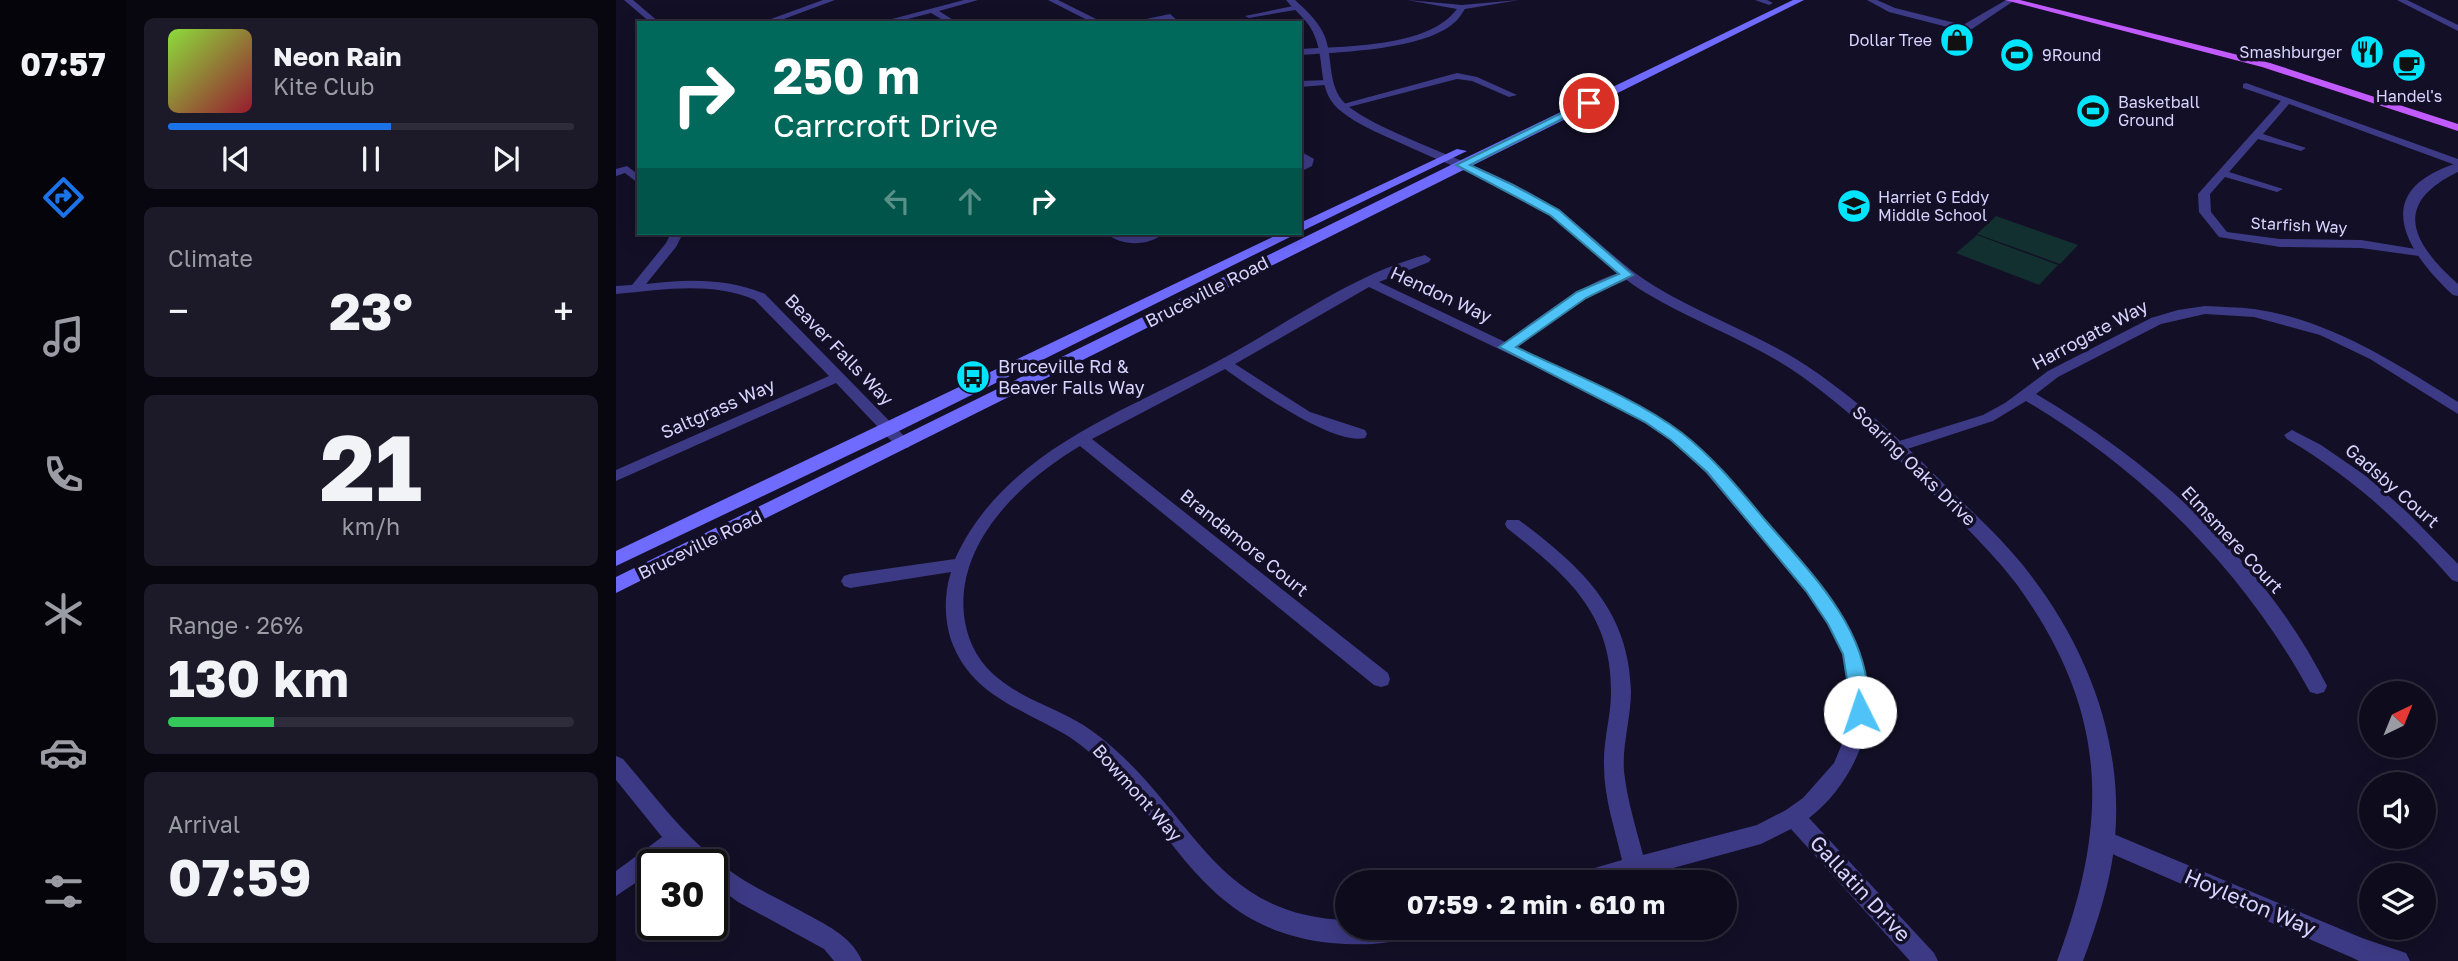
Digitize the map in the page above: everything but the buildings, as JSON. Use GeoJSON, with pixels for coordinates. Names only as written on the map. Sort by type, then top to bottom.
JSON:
{"type":"FeatureCollection","features":[{"type":"Feature","properties":{"kind":"main road","name":"Bruceville Road"},"geometry":{"type":"LineString","coordinates":[[1302,227],[1454,162],[1800,0]]}},
{"type":"Feature","properties":{"kind":"main road"},"geometry":{"type":"LineString","coordinates":[[2010,0],[2266,65],[2458,128]]}},
{"type":"Feature","properties":{"kind":"main road"},"geometry":{"type":"LineString","coordinates":[[2036,0],[2276,60],[2458,118]]}},
{"type":"Feature","properties":{"kind":"main road"},"geometry":{"type":"LineString","coordinates":[[1483,141],[1767,1]]}},
{"type":"Feature","properties":{"kind":"main road"},"geometry":{"type":"LineString","coordinates":[[2136,31],[2162,34],[2258,59],[2276,60]]}},
{"type":"Feature","properties":{"kind":"main road","name":"Bruceville Road"},"geometry":{"type":"LineString","coordinates":[[616,586],[903,444],[1454,162],[1471,147]]}},
{"type":"Feature","properties":{"kind":"main road","name":"Bruceville Road"},"geometry":{"type":"LineString","coordinates":[[616,559],[1287,235]]}},
{"type":"Feature","properties":{"kind":"street"},"geometry":{"type":"LineString","coordinates":[[628,0],[654,21]]}},
{"type":"Feature","properties":{"kind":"street"},"geometry":{"type":"LineString","coordinates":[[770,21],[831,0]]}},
{"type":"Feature","properties":{"kind":"street"},"geometry":{"type":"LineString","coordinates":[[889,21],[974,0]]}},
{"type":"Feature","properties":{"kind":"street"},"geometry":{"type":"LineString","coordinates":[[1052,0],[1096,21]]}},
{"type":"Feature","properties":{"kind":"street"},"geometry":{"type":"LineString","coordinates":[[1410,0],[1462,7],[1515,0]]}},
{"type":"Feature","properties":{"kind":"street"},"geometry":{"type":"LineString","coordinates":[[1871,0],[1888,9],[1963,28],[1969,27],[2010,0]]}},
{"type":"Feature","properties":{"kind":"street"},"geometry":{"type":"LineString","coordinates":[[2401,0],[2458,28]]}},
{"type":"Feature","properties":{"kind":"street"},"geometry":{"type":"LineString","coordinates":[[1249,16],[1294,4],[1313,23],[1323,50],[1325,82],[1341,106],[1457,76],[1474,79],[1512,95]]}},
{"type":"Feature","properties":{"kind":"street"},"geometry":{"type":"LineString","coordinates":[[1302,52],[1378,45],[1417,37],[1450,21],[1462,7]]}},
{"type":"Feature","properties":{"kind":"street"},"geometry":{"type":"LineString","coordinates":[[932,10],[951,21]]}},
{"type":"Feature","properties":{"kind":"street"},"geometry":{"type":"LineString","coordinates":[[1142,21],[1170,16],[1174,21]]}},
{"type":"Feature","properties":{"kind":"street"},"geometry":{"type":"LineString","coordinates":[[1302,84],[1325,82]]}},
{"type":"Feature","properties":{"kind":"street"},"geometry":{"type":"LineString","coordinates":[[2246,86],[2458,165]]}},
{"type":"Feature","properties":{"kind":"street","name":"Starfish Way"},"geometry":{"type":"LineString","coordinates":[[2287,100],[2222,173],[2202,200],[2205,212],[2223,235],[2280,243],[2369,244],[2422,254]]}},
{"type":"Feature","properties":{"kind":"street","name":"Soaring Oaks Drive"},"geometry":{"type":"LineString","coordinates":[[1341,106],[1358,118],[1509,187],[1555,213],[1627,275],[1790,362],[1843,398],[1898,447],[2024,580],[2068,650],[2091,709],[2102,752],[2107,796],[2104,840],[2097,881],[2084,928],[2070,961]]}},
{"type":"Feature","properties":{"kind":"street"},"geometry":{"type":"LineString","coordinates":[[2256,135],[2301,148]]}},
{"type":"Feature","properties":{"kind":"street"},"geometry":{"type":"LineString","coordinates":[[1302,155],[1309,159],[1308,164],[1302,168]]}},
{"type":"Feature","properties":{"kind":"street"},"geometry":{"type":"LineString","coordinates":[[2458,165],[2430,179],[2413,197],[2409,208],[2409,227],[2422,254],[2440,277],[2458,292]]}},
{"type":"Feature","properties":{"kind":"street"},"geometry":{"type":"LineString","coordinates":[[616,173],[627,169],[637,179]]}},
{"type":"Feature","properties":{"kind":"street"},"geometry":{"type":"LineString","coordinates":[[2222,173],[2277,189]]}},
{"type":"Feature","properties":{"kind":"street"},"geometry":{"type":"LineString","coordinates":[[635,289],[672,244],[676,235]]}},
{"type":"Feature","properties":{"kind":"street"},"geometry":{"type":"LineString","coordinates":[[1115,235],[1123,240],[1135,241],[1153,235]]}},
{"type":"Feature","properties":{"kind":"street","name":"Bowmont Way"},"geometry":{"type":"LineString","coordinates":[[1335,931],[1271,916],[1228,892],[1093,743],[1058,721],[1006,696],[977,669],[964,651],[956,623],[955,594],[962,564],[972,540],[1001,501],[1039,467],[1082,439],[1226,364],[1369,282],[1425,259]]}},
{"type":"Feature","properties":{"kind":"street"},"geometry":{"type":"LineString","coordinates":[[1506,347],[1581,295],[1627,275]]}},
{"type":"Feature","properties":{"kind":"street"},"geometry":{"type":"LineString","coordinates":[[2440,277],[2458,278]]}},
{"type":"Feature","properties":{"kind":"street","name":"Hendon Way"},"geometry":{"type":"LineString","coordinates":[[1369,282],[1623,402],[1677,437],[1719,477],[1812,586],[1835,620],[1852,654],[1857,673],[1860,712],[1857,732],[1841,769],[1810,805],[1794,817]]}},
{"type":"Feature","properties":{"kind":"street","name":"Beaver Falls Way"},"geometry":{"type":"LineString","coordinates":[[616,290],[716,285],[752,293],[767,303],[836,378],[903,444]]}},
{"type":"Feature","properties":{"kind":"street","name":"Harrogate Way"},"geometry":{"type":"LineString","coordinates":[[1898,447],[1988,418],[2010,406],[2053,374],[2166,317],[2191,312],[2221,310],[2272,317],[2334,335],[2375,356],[2458,409]]}},
{"type":"Feature","properties":{"kind":"street"},"geometry":{"type":"LineString","coordinates":[[1226,364],[1308,418],[1360,434]]}},
{"type":"Feature","properties":{"kind":"street","name":"Saltgrass Way"},"geometry":{"type":"LineString","coordinates":[[616,476],[836,378]]}},
{"type":"Feature","properties":{"kind":"street","name":"Elmsmere Court"},"geometry":{"type":"LineString","coordinates":[[2025,394],[2078,425],[2192,521],[2274,615],[2301,652],[2317,686]]}},
{"type":"Feature","properties":{"kind":"street","name":"Gadsby Court"},"geometry":{"type":"LineString","coordinates":[[2292,435],[2323,452],[2384,500],[2458,575]]}},
{"type":"Feature","properties":{"kind":"street","name":"Brandamore Court"},"geometry":{"type":"LineString","coordinates":[[1082,439],[1381,679]]}},
{"type":"Feature","properties":{"kind":"street"},"geometry":{"type":"LineString","coordinates":[[1513,524],[1579,578],[1598,605],[1612,636],[1621,689],[1614,769],[1635,869]]}},
{"type":"Feature","properties":{"kind":"street"},"geometry":{"type":"LineString","coordinates":[[850,581],[962,564]]}},
{"type":"Feature","properties":{"kind":"street"},"geometry":{"type":"LineString","coordinates":[[616,765],[677,839],[689,849]]}},
{"type":"Feature","properties":{"kind":"street"},"geometry":{"type":"LineString","coordinates":[[1631,870],[1737,842],[1761,834],[1794,817]]}},
{"type":"Feature","properties":{"kind":"street","name":"Gallatin Drive"},"geometry":{"type":"LineString","coordinates":[[1794,817],[1926,961]]}},
{"type":"Feature","properties":{"kind":"street"},"geometry":{"type":"LineString","coordinates":[[616,885],[677,839]]}},
{"type":"Feature","properties":{"kind":"street","name":"Hoyleton Way"},"geometry":{"type":"LineString","coordinates":[[2104,840],[2361,950],[2398,961]]}},
{"type":"Feature","properties":{"kind":"street"},"geometry":{"type":"LineString","coordinates":[[728,881],[832,941],[850,961]]}},
{"type":"Feature","properties":{"kind":"green space"},"geometry":{"type":"Polygon","coordinates":[[[1996,216],[2078,245],[2060,264],[1977,234],[1996,216]]]}},
{"type":"Feature","properties":{"kind":"green space"},"geometry":{"type":"Polygon","coordinates":[[[1977,235],[2058,265],[2039,285],[1956,253],[1977,235]]]}},
{"type":"Feature","properties":{"kind":"place","name":"Dollar Tree"},"geometry":{"type":"Point","coordinates":[1957,40]}},
{"type":"Feature","properties":{"kind":"place","name":"Smashburger"},"geometry":{"type":"Point","coordinates":[2367,52]}},
{"type":"Feature","properties":{"kind":"place","name":"9Round"},"geometry":{"type":"Point","coordinates":[2017,55]}},
{"type":"Feature","properties":{"kind":"place","name":"Handel's"},"geometry":{"type":"Point","coordinates":[2409,65]}},
{"type":"Feature","properties":{"kind":"place","name":"Basketball Ground"},"geometry":{"type":"Point","coordinates":[2093,111]}},
{"type":"Feature","properties":{"kind":"place","name":"Harriet G Eddy Middle School"},"geometry":{"type":"Point","coordinates":[1854,206]}},
{"type":"Feature","properties":{"kind":"place","name":"Bruceville Rd & Beaver Falls Way"},"geometry":{"type":"Point","coordinates":[973,377]}},
{"type":"Feature","properties":{"kind":"route"},"geometry":{"type":"LineString","coordinates":[[1589,103],[1461,165],[1509,187],[1555,213],[1627,275],[1581,295],[1506,347],[1623,402],[1651,418],[1701,457],[1812,586],[1835,620],[1852,654],[1860,692],[1860,712]]}}]}
